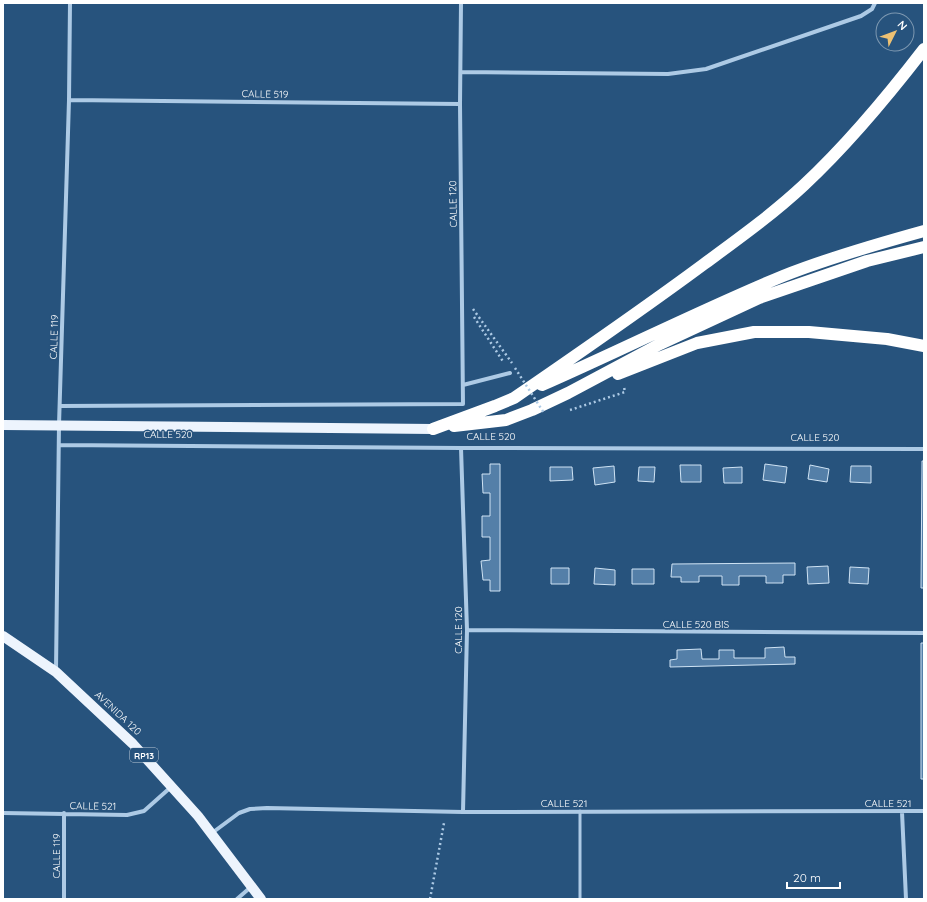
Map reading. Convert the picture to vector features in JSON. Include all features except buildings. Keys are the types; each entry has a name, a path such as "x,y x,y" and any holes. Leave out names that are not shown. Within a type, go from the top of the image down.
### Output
{"highway":[{"path":"514,398 645,308 753,228 804,186 853,136 898,83 924,49"},
{"path":"433,429 514,398 705,309 784,276 863,248 924,230"},
{"path":"433,429 506,420 532,410 568,393 660,344 759,298 867,261 924,247"},
{"path":"568,393 697,343 754,332 809,332 887,339 924,346"}],"main road":[{"name":"CALLE 520","path":"3,425 433,429"},
{"name":"AVENIDA 120","path":"3,636 56,672 134,744 172,786 212,834 252,885 261,899"}],"street":[{"name":"CALLE 119","path":"56,672 59,425 69,100 70,3"},
{"name":"CALLE 120","path":"60,406 463,404 460,104 461,3"},
{"path":"461,72 668,74 706,69 861,16 872,9 875,3"},
{"name":"CALLE 519","path":"69,100 460,104"},
{"path":"463,385 510,373"},
{"name":"CALLE 520","path":"59,445 462,448 924,448"},
{"name":"CALLE 120","path":"462,448 467,630 463,812"},
{"name":"CALLE 520 BIS","path":"467,630 924,633"},
{"name":"CALLE 521","path":"3,813 128,814 144,811 172,786"},
{"name":"CALLE 521","path":"212,834 239,813 250,809 463,812 924,811"},
{"path":"902,812 906,899"},
{"name":"CALLE 119","path":"64,813 64,899"},
{"path":"237,899 252,885"}],"lane":[{"path":"580,811 580,899"}],"path":[{"path":"510,373 470,312 474,309 544,413"},
{"path":"430,899 446,811"}]}
